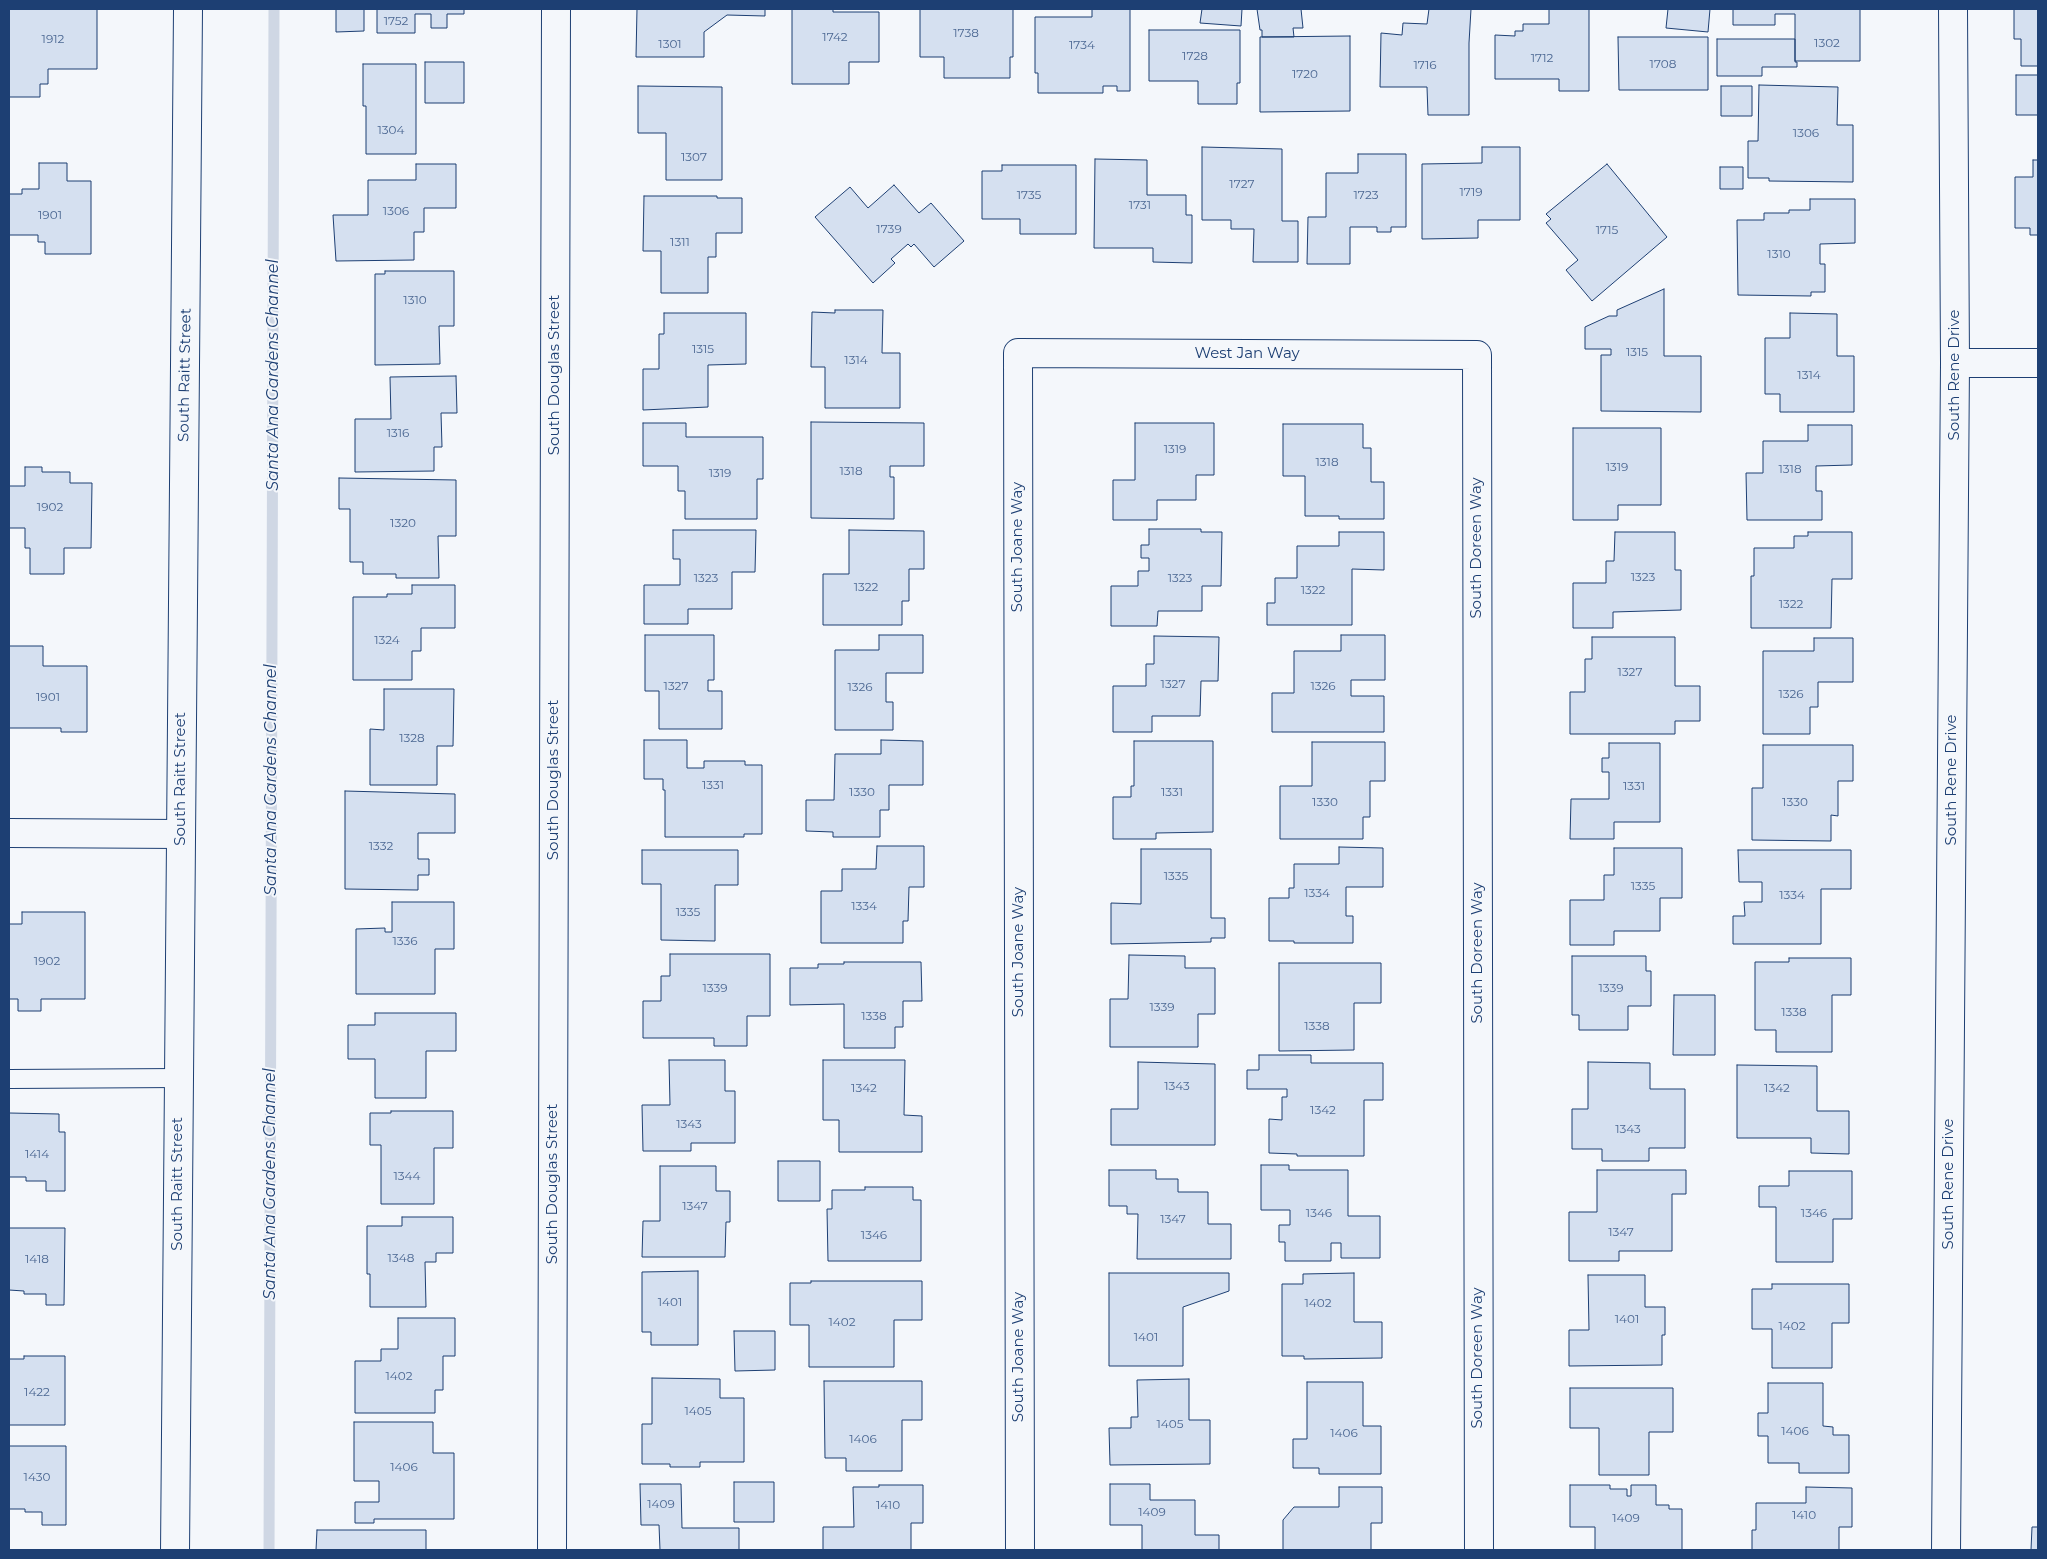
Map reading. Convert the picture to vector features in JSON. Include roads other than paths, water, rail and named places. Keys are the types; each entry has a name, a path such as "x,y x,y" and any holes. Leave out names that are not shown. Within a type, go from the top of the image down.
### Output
{"street":[{"name":"South Raitt Street","path":"175,1550 188,9"},
{"name":"South Douglas Street","path":"552,1550 556,9"},
{"name":"South Rene Drive","path":"1946,1550 1955,363 1953,9"},
{"name":"West Jan Way","path":"1018,353 1477,355"},
{"name":"South Joane Way","path":"1018,353 1020,1550"},
{"name":"South Doreen Way","path":"1477,355 1479,1550"},
{"path":"1955,363 2038,363"},
{"path":"9,834 181,834"}],"lane":[{"path":"9,1079 179,1078"}],"waterway":[{"name":"Santa Ana Gardens Channel","path":"269,1550 274,9"}]}
